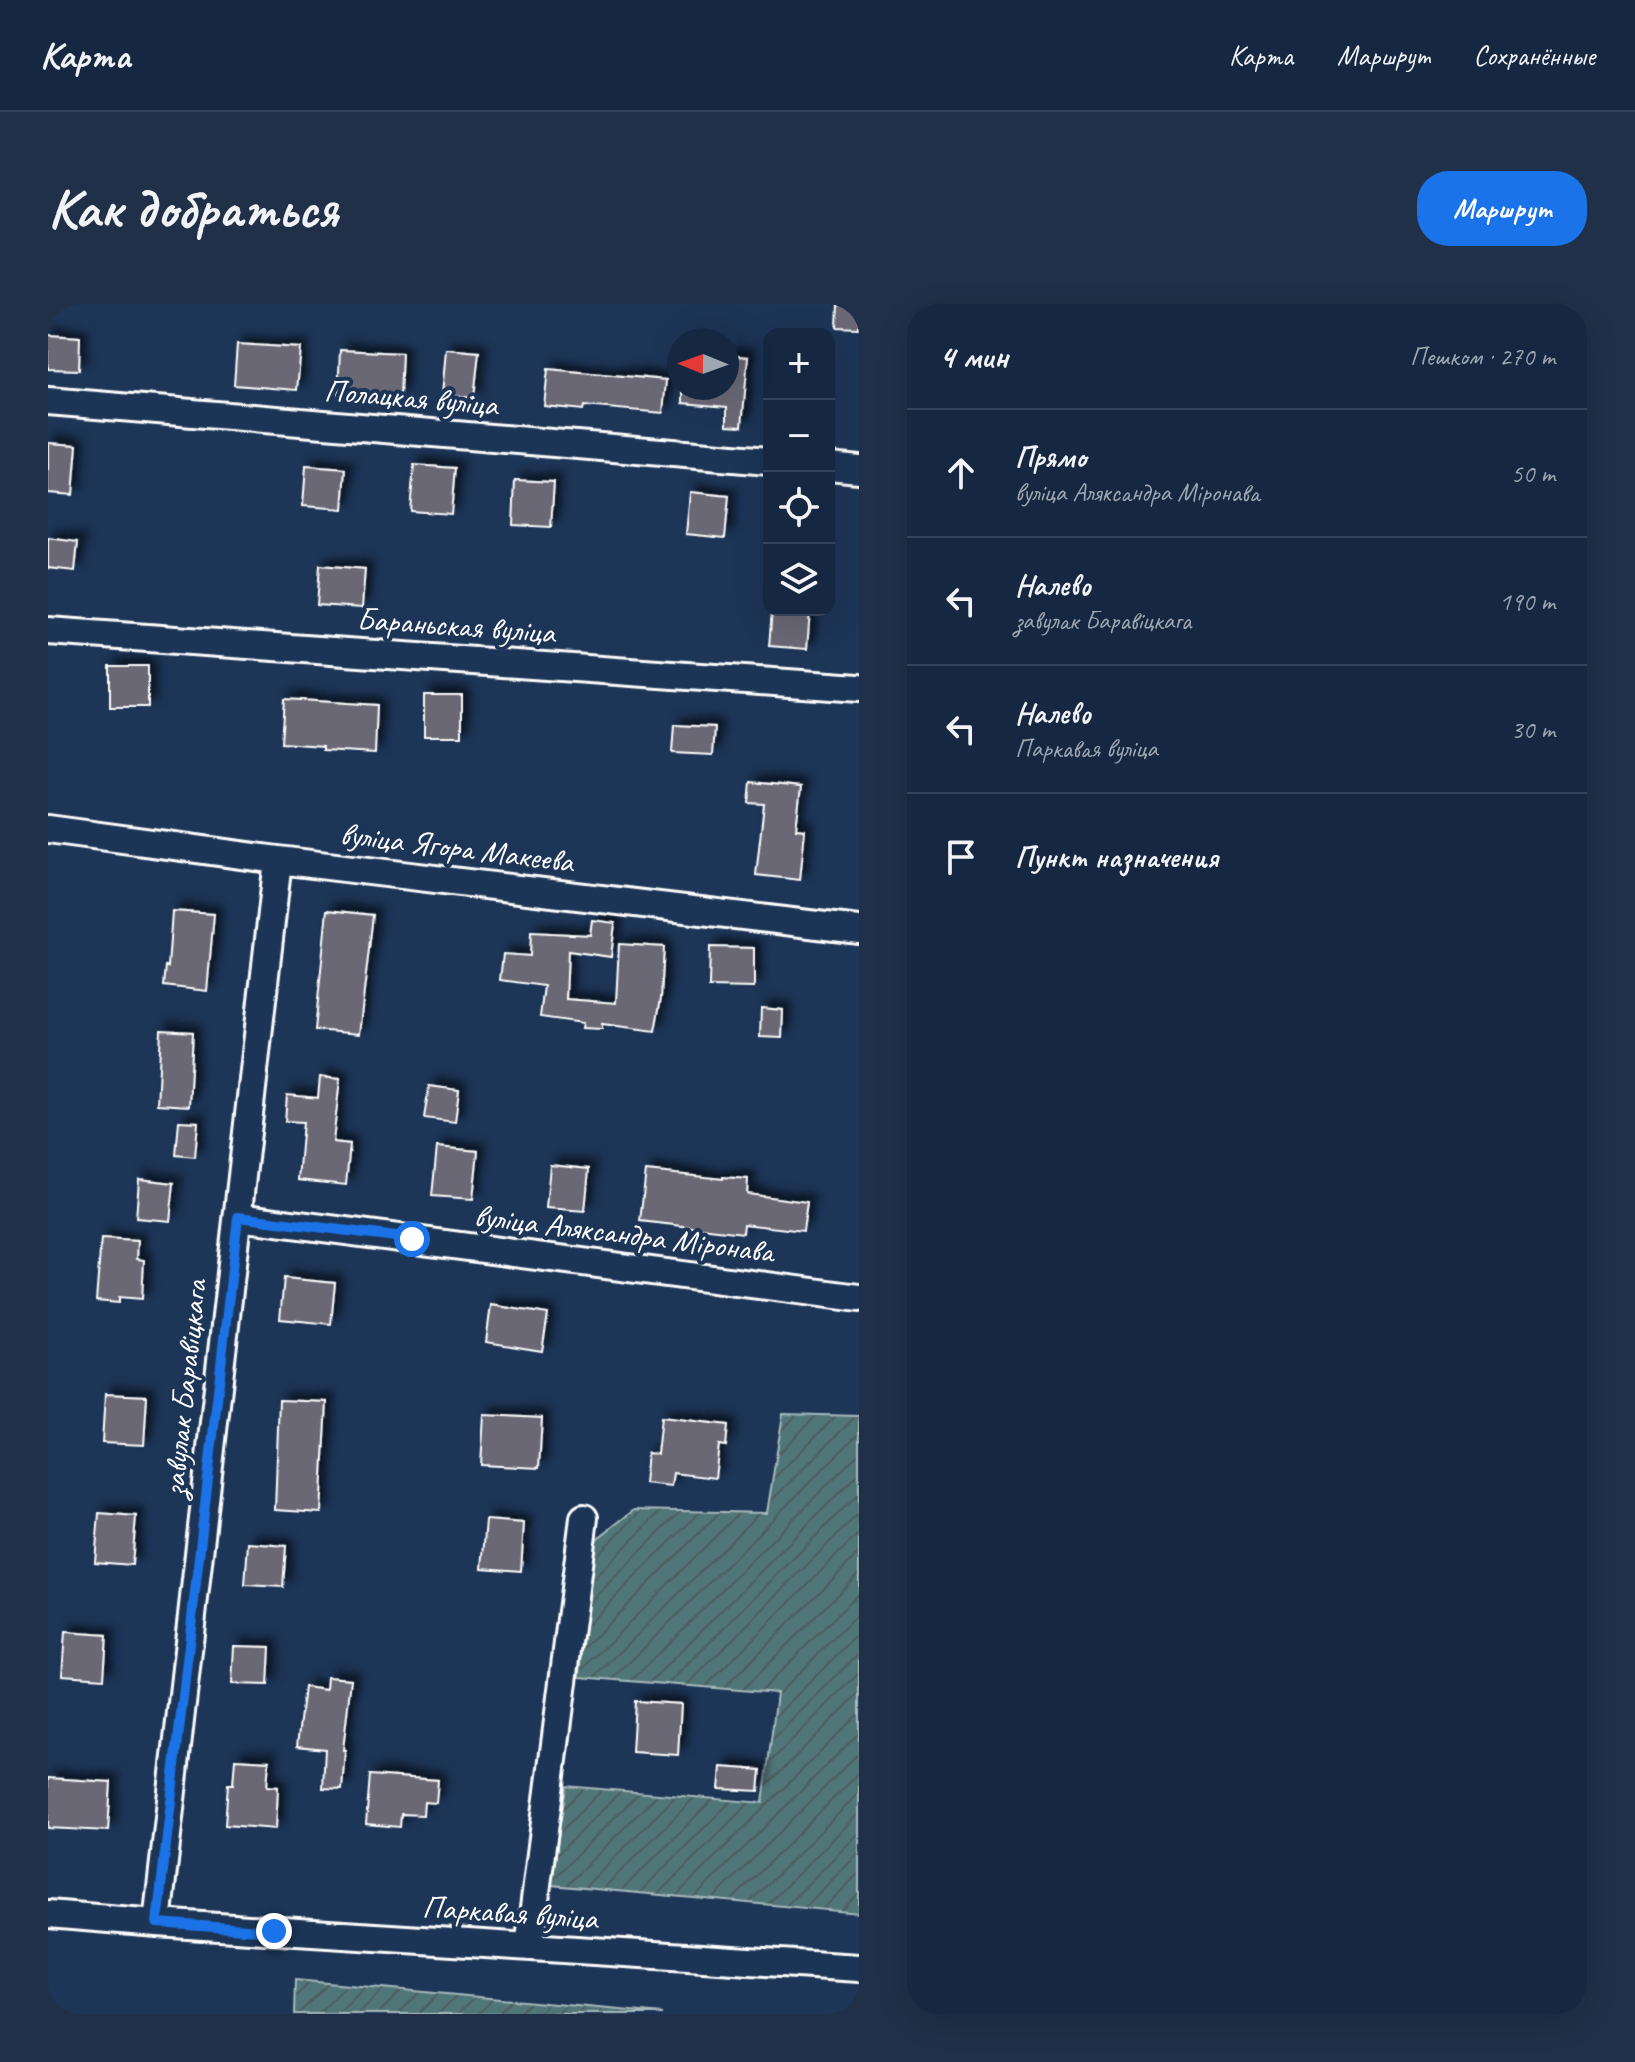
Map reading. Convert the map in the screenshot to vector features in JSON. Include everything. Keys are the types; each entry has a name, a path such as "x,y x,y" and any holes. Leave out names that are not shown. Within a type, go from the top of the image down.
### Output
{"street":[{"name":"Полацкая вуліца","path":"48,401 763,461"},
{"path":"835,467 859,469"},
{"name":"Бараньская вуліца","path":"48,631 859,688"},
{"name":"вуліца Ягора Макеева","path":"48,829 859,930"},
{"name":"завулак Баравіцкага","path":"157,1923 278,860"},
{"name":"вуліца Аляксандра Міронава","path":"238,1217 859,1298"},
{"path":"529,1947 584,1518"},
{"name":"Паркавая вуліца","path":"48,1914 859,1968"}],"green space":[{"path":"783,1414 859,1416 859,1913 551,1885 566,1786 763,1803 777,1693 580,1677 589,1545 634,1510 767,1513"},
{"path":"295,1980 663,2014 294,2014"}],"building":[{"path":"838,304 859,304 859,328 837,327"},
{"path":"48,335 80,337 79,370 48,369"},
{"path":"237,344 301,348 297,390 234,385"},
{"path":"446,349 479,352 474,398 442,395"},
{"path":"340,350 402,353 400,397 338,394"},
{"path":"739,356 748,357 742,426 727,425 727,407 683,403 683,400 739,400"},
{"path":"548,369 666,380 663,413 544,406"},
{"path":"48,443 77,445 73,495 48,493"},
{"path":"414,465 455,468 451,514 410,511"},
{"path":"306,466 346,469 343,509 303,506"},
{"path":"515,480 554,482 551,527 513,525"},
{"path":"690,492 729,496 725,538 686,534"},
{"path":"48,538 78,542 75,571 48,568"},
{"path":"320,565 365,569 362,608 317,605"},
{"path":"772,616 810,616 807,649 769,646"},
{"path":"110,666 148,666 148,707 110,707"},
{"path":"424,695 462,695 462,736 424,736"},
{"path":"284,699 377,705 375,753 323,750 323,746 281,743"},
{"path":"674,725 715,727 713,755 672,753"},
{"path":"751,782 801,787 796,829 805,830 800,880 756,875 764,804 749,803"},
{"path":"327,910 373,915 359,1034 315,1030"},
{"path":"172,911 214,914 207,991 164,986"},
{"path":"592,920 615,923 611,957 568,951 566,999 616,1003 619,944 664,947 661,998 655,1031 602,1024 602,1029 582,1028 583,1023 540,1017 544,986 500,980 503,954 530,956 531,932 590,935"},
{"path":"710,947 754,948 754,988 709,987"},
{"path":"761,1008 783,1010 782,1038 760,1037"},
{"path":"161,1030 193,1032 189,1106 157,1104"},
{"path":"320,1077 340,1079 333,1142 350,1144 346,1185 298,1180 303,1122 285,1121 287,1095 318,1098"},
{"path":"429,1086 459,1090 455,1122 424,1118"},
{"path":"179,1121 198,1122 195,1157 176,1155"},
{"path":"437,1147 478,1151 473,1199 432,1196"},
{"path":"550,1165 589,1169 585,1211 546,1208"},
{"path":"646,1171 748,1179 747,1194 807,1202 803,1231 744,1224 743,1233 640,1221"},
{"path":"139,1179 174,1183 170,1221 136,1218"},
{"path":"101,1239 138,1241 137,1259 144,1260 142,1299 119,1297 119,1303 96,1301"},
{"path":"284,1278 335,1283 331,1324 280,1319"},
{"path":"491,1305 548,1314 542,1351 486,1342"},
{"path":"105,1394 147,1396 144,1445 102,1443"},
{"path":"279,1400 327,1402 321,1513 275,1510"},
{"path":"484,1415 542,1418 539,1468 481,1465"},
{"path":"661,1417 728,1425 726,1446 719,1445 715,1478 673,1473 671,1486 644,1483 647,1453 657,1454"},
{"path":"99,1513 136,1516 132,1565 95,1562"},
{"path":"486,1520 524,1523 521,1571 482,1568"},
{"path":"248,1543 286,1546 283,1587 245,1585"},
{"path":"65,1632 107,1635 104,1678 62,1675"},
{"path":"234,1646 270,1647 268,1685 232,1684"},
{"path":"327,1677 351,1679 342,1789 323,1788 325,1749 297,1746 304,1687 326,1690"},
{"path":"635,1701 681,1704 678,1755 632,1752"},
{"path":"235,1759 269,1761 267,1786 278,1787 276,1829 225,1825 228,1784 233,1784"},
{"path":"721,1767 761,1770 759,1791 719,1789"},
{"path":"370,1775 438,1780 436,1803 424,1802 423,1815 401,1814 400,1827 366,1824"},
{"path":"48,1778 111,1782 108,1831 48,1828"}],"route":[{"path":"274,1931 157,1923 238,1217 412,1239"}]}
